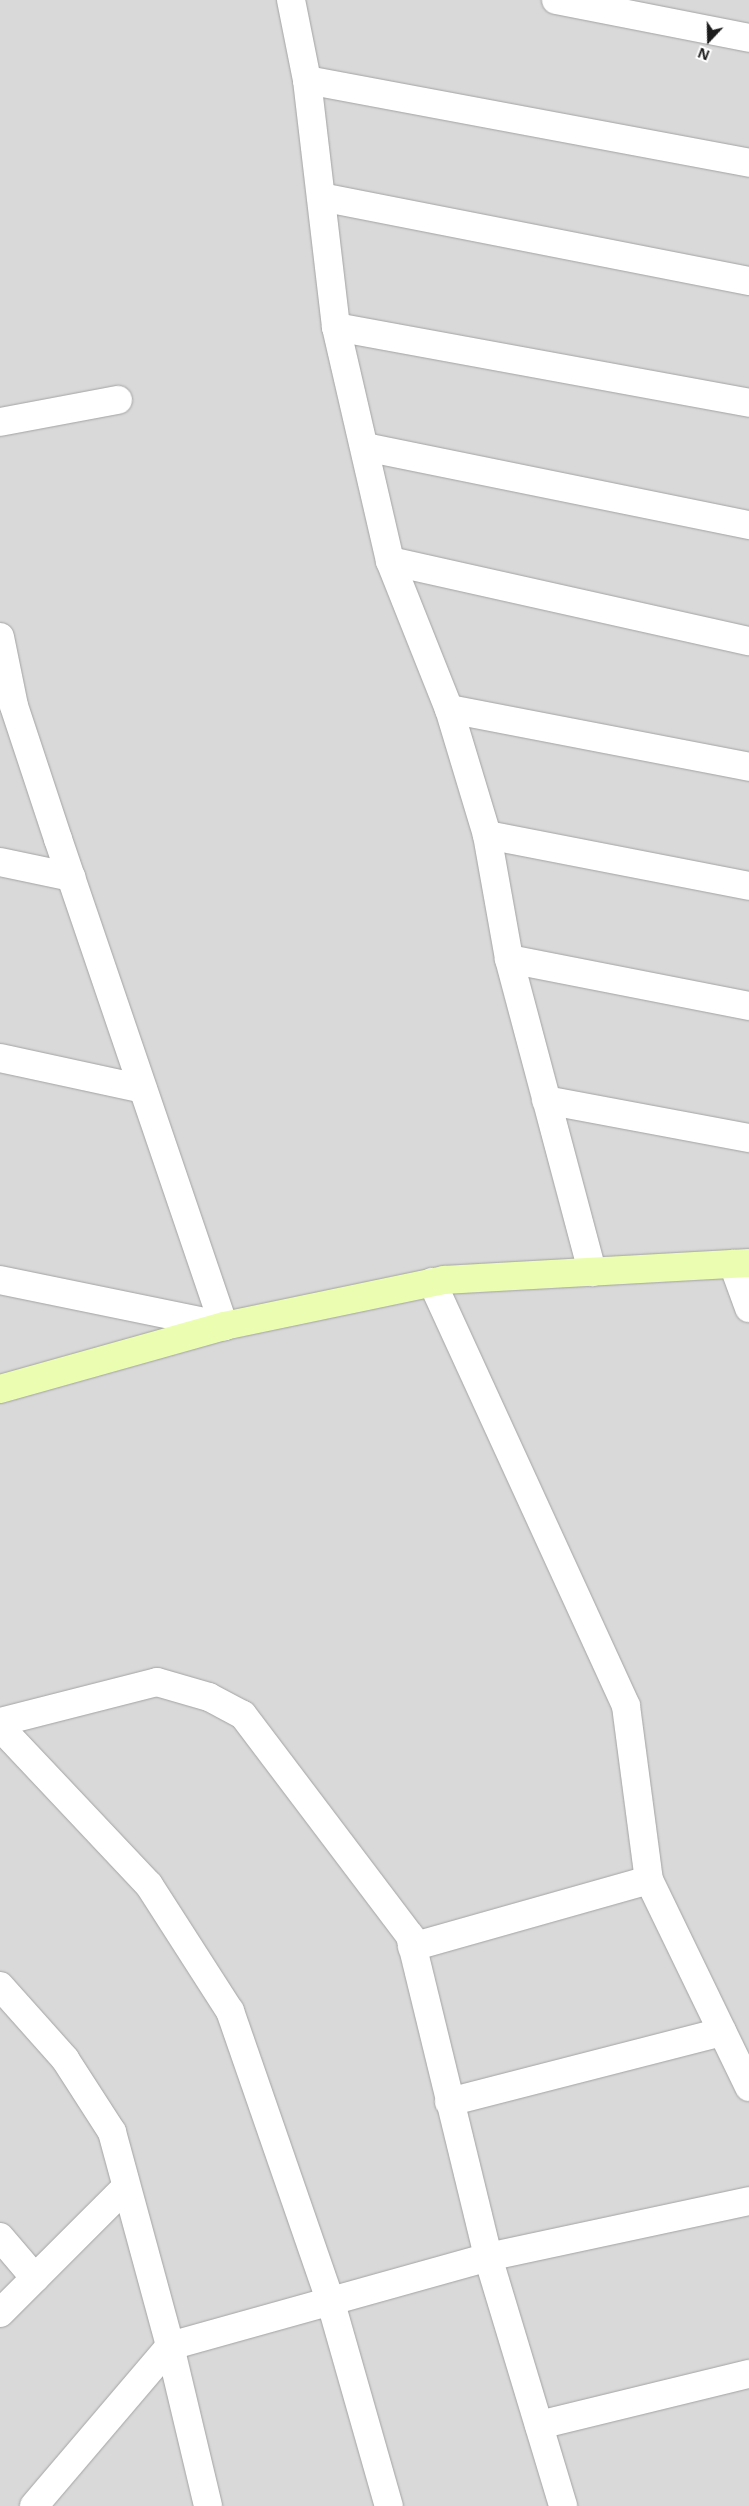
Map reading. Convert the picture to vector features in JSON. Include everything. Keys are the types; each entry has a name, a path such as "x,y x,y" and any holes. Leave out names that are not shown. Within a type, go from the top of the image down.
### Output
{"street":[{"path":"291,0 307,80 336,327 390,561 449,710 487,835 509,959 592,1272"},
{"path":"556,0 749,38"},
{"path":"307,80 749,163"},
{"path":"321,197 749,281"},
{"path":"336,327 749,403"},
{"path":"0,422 118,400"},
{"path":"365,447 749,525"},
{"path":"390,561 749,641"},
{"path":"0,637 7,705 71,877 224,1326"},
{"path":"449,710 749,767"},
{"path":"487,835 749,886"},
{"path":"0,862 71,877"},
{"path":"509,959 749,1006"},
{"path":"0,1058 143,1089"},
{"path":"546,1100 749,1138"},
{"path":"0,1389 224,1326 432,1282 741,1264 749,1308"},
{"path":"0,1280 224,1326"},
{"path":"432,1282 626,1706 649,1880 749,2087"},
{"path":"0,1722 157,1682 209,1697 243,1715 410,1936 488,2257 563,2506"},
{"path":"0,1727 150,1885 230,2010 330,2303 389,2506"},
{"path":"412,1947 649,1880"},
{"path":"0,1986 65,2059 112,2132 170,2346 208,2506"},
{"path":"449,2102 722,2032"},
{"path":"0,2313 126,2188"},
{"path":"34,2506 170,2346 330,2303 488,2257 749,2201"},
{"path":"0,2237 35,2278"},
{"path":"539,2425 749,2374"}],"shaded area":[{"path":"0,0 749,0 749,2506 0,2506"}]}
